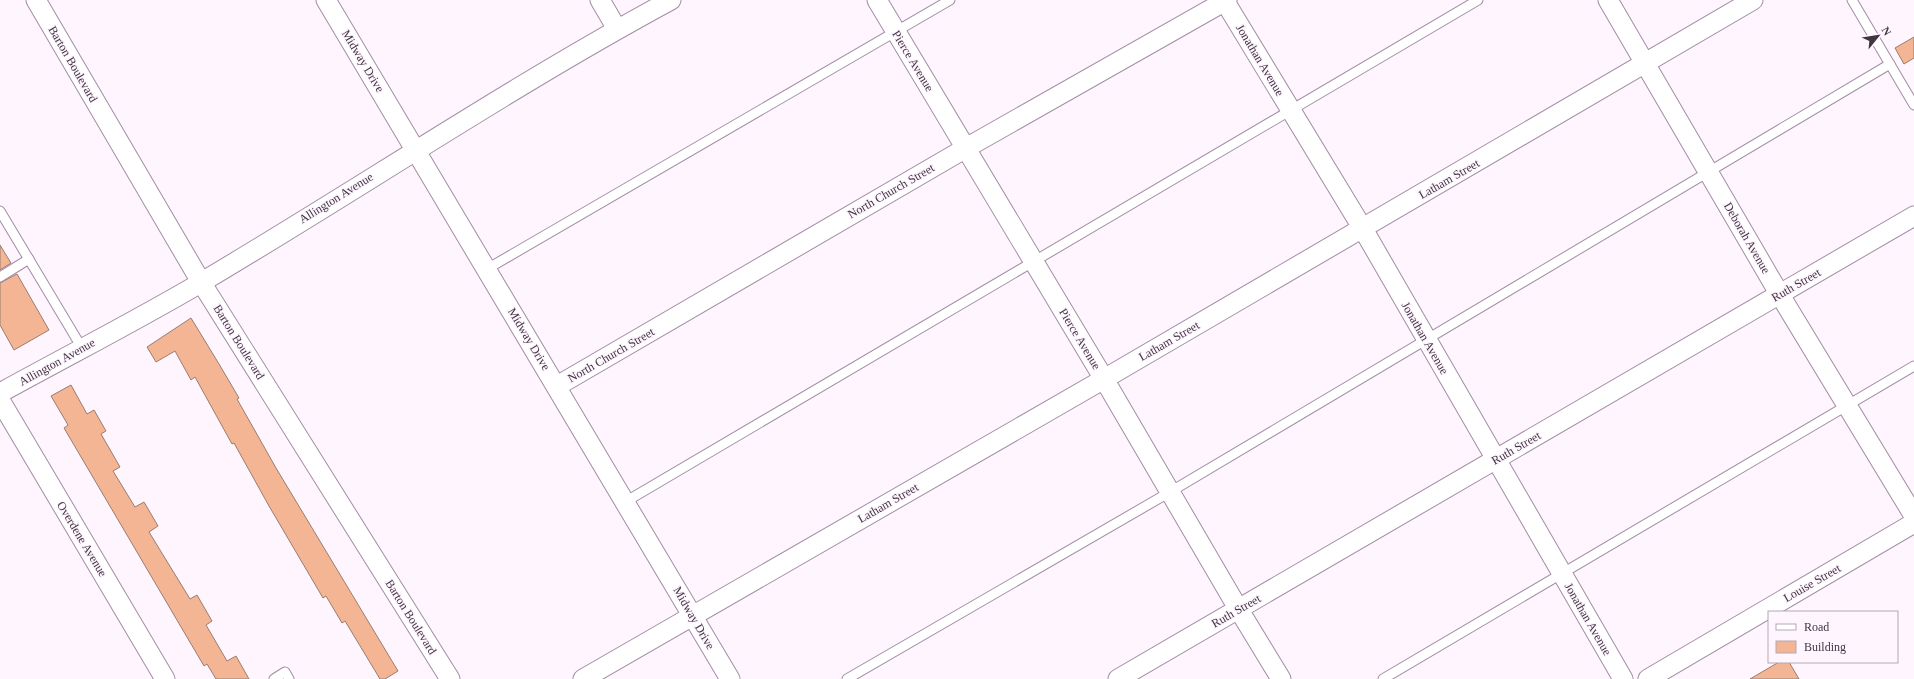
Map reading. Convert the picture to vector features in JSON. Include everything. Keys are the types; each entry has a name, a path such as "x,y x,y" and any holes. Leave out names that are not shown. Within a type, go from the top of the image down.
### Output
{"street":[{"name":"Barton Boulevard","path":"36,0 201,282 450,679"},
{"name":"Midway Drive","path":"326,0 730,679"},
{"path":"600,0 618,29"},
{"name":"Allington Avenue","path":"0,393 201,282 416,149 618,29 671,0"},
{"name":"Pierce Avenue","path":"877,0 1104,379 1281,679"},
{"name":"Jonathan Avenue","path":"1225,0 1363,229 1495,461 1623,679"},
{"name":"North Church Street","path":"557,386 966,148 1225,0"},
{"name":"Deborah Avenue","path":"1608,0 1780,295 1914,516"},
{"name":"Latham Street","path":"582,679 1363,229 1753,0"},
{"name":"Ruth Street","path":"1118,679 1914,216"},
{"name":"Overdene Avenue","path":"0,400 165,679"},
{"name":"Louise Street","path":"1648,679 1914,523"}],"lane":[{"path":"487,269 950,0"},
{"path":"625,502 1478,0"},
{"path":"1852,0 1914,105"},
{"path":"847,679 1170,492 1890,64"},
{"path":"0,211 82,348"},
{"path":"0,277 29,259"},
{"path":"1384,679 1914,366"},
{"path":"274,679 286,672 289,679"}],"building":[{"path":"1914,37 1914,58 1904,64 1895,48"},
{"path":"0,245 11,263 0,270"},
{"path":"17,274 49,330 14,350 0,325 0,283"},
{"path":"191,318 239,398 237,399 276,468 398,671 385,679 380,679 345,621 342,623 326,596 323,598 234,443 232,444 195,377 191,380 175,351 156,362 147,347"},
{"path":"71,385 87,414 94,410 106,431 101,434 120,467 113,471 135,507 144,502 158,526 149,532 190,599 197,595 212,621 206,625 227,661 236,656 249,679 216,679 207,664 204,666 64,428 68,425 51,396"},
{"path":"1777,663 1790,663 1799,679 1750,679"}]}
